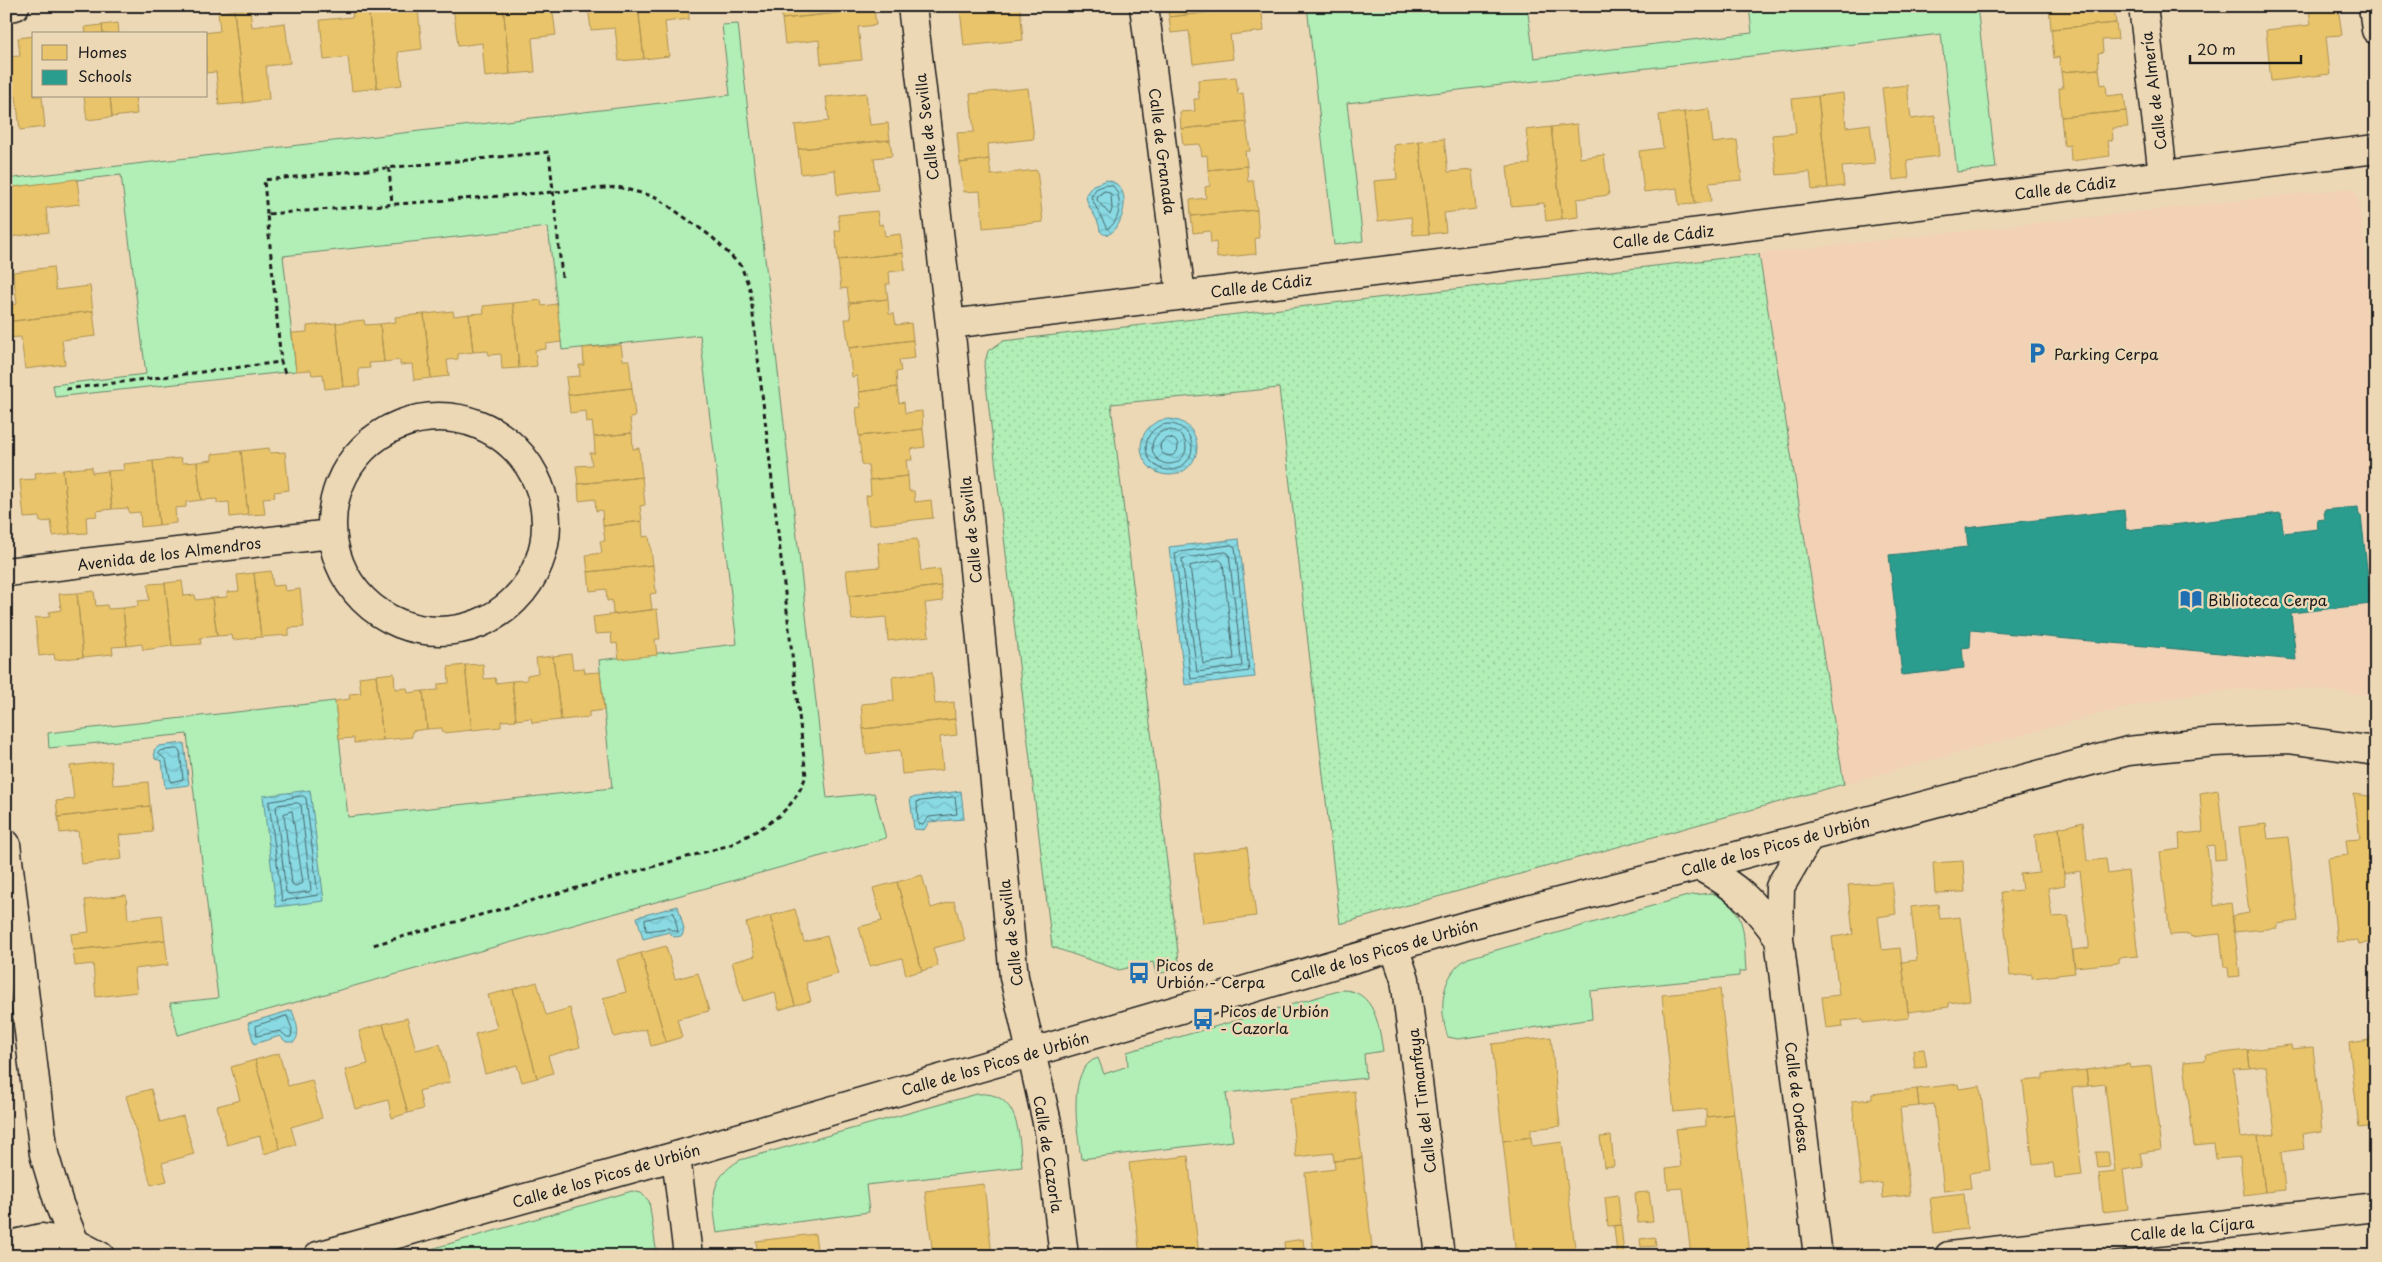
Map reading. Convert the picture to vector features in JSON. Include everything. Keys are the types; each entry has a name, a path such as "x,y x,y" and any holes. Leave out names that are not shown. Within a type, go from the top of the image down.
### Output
{"street":[{"path":"6,7 15,6"},
{"name":"Calle de Sevilla","path":"912,6 950,324 1014,977 1031,1052"},
{"name":"Calle de Granada","path":"1144,6 1182,295"},
{"name":"Calle de Almería","path":"2143,6 2162,175"},
{"path":"2373,6 2376,30"},
{"name":"Calle de Cádiz","path":"950,324 2376,149"},
{"path":"428,416 464,419 497,434 524,458 541,489 546,525 540,560 522,592 495,615 461,629 425,630 391,620 362,599 341,569 331,534 332,504 342,475 364,446 393,426 428,416"},
{"name":"Avenida de los Almendros","path":"6,572 331,534"},
{"name":"Calle de los Picos de Urbión","path":"318,1256 676,1156 1469,925 1809,837 2128,751 2214,742 2288,739 2376,751"},
{"name":"Calle de Ordesa","path":"1809,837 1780,887 1779,938 1818,1256"},
{"path":"6,844 44,1154 59,1204 75,1242"},
{"path":"1699,866 1726,880 1748,897 1779,938"},
{"name":"Calle del Timanfaya","path":"1394,947 1406,979 1440,1256"},
{"name":"Calle de Cazorla","path":"1031,1052 1049,1131 1064,1256"},
{"path":"676,1156 688,1256"},
{"name":"Calle de la Cíjara","path":"1949,1256 2376,1207"},
{"path":"6,1246 42,1238 75,1242 100,1256"}],"path":[{"path":"284,372 281,362 264,180 549,152 562,277"},
{"path":"388,168 392,204"},
{"path":"267,214 618,186 656,197 712,237 741,266 750,288 806,776 799,795 773,822 730,845 373,945"},
{"path":"66,389 281,362"}],"shaded area":[{"path":"2352,188 2358,197 2376,343 2376,696 2312,689 2275,688 2228,690 2166,699 2100,714 1844,784 1759,254"}],"green space":[{"path":"1307,6 1527,6 1534,58 1752,33 1749,6 1977,6 1996,168 1957,172 1941,34 1347,103 1363,241 1334,245"},
{"path":"738,24 827,798 874,793 886,838 178,1035 170,1003 218,998 187,734 49,748 48,733 335,701 348,817 612,788 599,660 737,644 700,335 562,350 548,227 283,256 296,371 55,397 53,385 146,374 121,175 6,188 6,179 730,95 722,25"},
{"path":"1759,254 1844,784 1340,924 1279,388 1111,404 1180,969 1156,974 1153,962 1119,970 1052,947 984,366 988,351 1003,341"},
{"path":"1712,893 1724,899 1733,907 1742,925 1746,971 1739,971 1739,976 1590,991 1592,1019 1458,1039 1448,1037 1443,1015 1444,993 1452,973 1468,958 1691,895"},
{"path":"1342,990 1362,996 1373,1011 1380,1031 1383,1051 1364,1054 1366,1078 1226,1093 1233,1141 1081,1159 1076,1118 1077,1087 1081,1074 1088,1064 1098,1058 1104,1074 1128,1066 1127,1052"},
{"path":"977,1094 991,1095 1002,1099 1009,1107 1015,1117 1018,1129 1022,1167 866,1185 869,1212 717,1233 714,1200 717,1183 730,1167 740,1160"},
{"path":"632,1191 641,1193 649,1201 657,1256 407,1256"}],"water":[{"path":"1107,180 1117,185 1123,193 1124,204 1118,225 1112,232 1106,235 1100,231 1088,204 1086,194 1093,185"},
{"path":"1169,419 1180,421 1189,427 1195,436 1197,447 1195,458 1189,467 1180,473 1169,475 1158,473 1149,467 1143,458 1141,447 1143,436 1149,427 1158,421"},
{"path":"1239,539 1255,677 1185,685 1169,547"},
{"path":"184,743 189,785 165,788 162,761 155,759 154,750 159,746"},
{"path":"310,790 324,901 276,907 263,796"},
{"path":"961,791 964,819 929,822 924,830 914,829 910,798"},
{"path":"678,906 684,929 682,936 674,937 669,932 643,939 637,917"},
{"path":"292,1010 298,1031 294,1042 286,1042 280,1036 254,1044 248,1023"}],"building: Homes":[{"path":"351,6 368,6 377,88 352,91 348,57 324,60 320,20 353,17"},
{"path":"368,6 384,6 385,12 418,9 422,49 398,52 402,85 377,88"},
{"path":"453,6 503,6 510,74 485,77 482,43 458,46"},
{"path":"503,6 552,6 556,35 532,38 535,72 510,74"},
{"path":"588,6 638,6 644,59 619,61 615,28 591,30"},
{"path":"638,6 688,6 689,19 665,22 669,56 644,59"},
{"path":"781,6 874,6 874,9 782,19"},
{"path":"943,6 1020,6 1023,40 964,46 960,9 943,10"},
{"path":"1167,6 1260,6 1169,17"},
{"path":"1261,6 1264,31 1230,35 1233,59 1193,64 1189,31 1171,33 1169,17"},
{"path":"2049,6 2114,6 2116,23 2051,29"},
{"path":"2309,6 2332,6 2309,9"},
{"path":"2338,6 2342,35 2326,36 2330,74 2271,81 2266,30 2311,25 2309,9"},
{"path":"250,9 252,27 285,23 290,63 266,66 269,99 244,103 234,10"},
{"path":"874,9 876,25 858,27 862,60 821,64 819,40 785,44 782,19"},
{"path":"234,10 244,103 219,105 216,72 208,73 208,32 220,31 218,12"},
{"path":"118,23 119,32 103,32 102,25"},
{"path":"2116,23 2118,39 2102,40 2103,52 2098,53 2099,69 2061,72 2059,57 2054,58 2051,29"},
{"path":"102,25 103,32 86,32 85,27"},
{"path":"32,36 32,98 42,98 45,127 20,130 16,96 6,98 6,57 20,56 18,38"},
{"path":"2099,69 2101,85 2106,84 2107,96 2124,94 2126,111 2061,117 2059,88 2063,88 2061,72"},
{"path":"1236,77 1238,94 1243,93 1246,122 1181,129 1180,112 1195,111 1194,99 1199,99 1198,80"},
{"path":"1907,85 1911,119 1935,116 1939,156 1907,160 1909,178 1893,180 1882,88"},
{"path":"1028,88 1034,139 988,144 989,159 960,163 957,133 974,132 970,94"},
{"path":"866,93 870,125 888,123 890,140 798,149 795,125 829,121 826,97"},
{"path":"1843,93 1846,127 1870,124 1875,164 1842,167 1844,186 1828,188 1818,96"},
{"path":"1818,96 1828,188 1812,190 1810,172 1777,175 1772,135 1796,133 1792,99"},
{"path":"84,98 110,98 112,117 87,120"},
{"path":"110,98 135,98 137,114 112,117"},
{"path":"1709,109 1713,143 1737,140 1742,180 1709,183 1711,201 1695,204 1684,112"},
{"path":"2126,111 2128,127 2112,128 2113,140 2108,141 2110,156 2071,161 2070,145 2064,146 2061,117"},
{"path":"1684,112 1695,204 1679,205 1677,188 1644,192 1639,151 1663,148 1659,115"},
{"path":"1246,122 1250,151 1245,151 1247,166 1208,170 1207,155 1202,156 1200,144 1183,145 1181,129"},
{"path":"1577,124 1580,158 1604,155 1609,195 1577,199 1578,217 1562,219 1551,127"},
{"path":"1551,127 1562,219 1546,221 1544,203 1511,206 1507,166 1530,164 1526,130"},
{"path":"1444,139 1448,172 1472,170 1476,209 1444,213 1446,232 1429,234 1419,141"},
{"path":"890,140 892,156 874,158 878,190 837,195 835,170 801,174 798,149"},
{"path":"1419,141 1429,234 1413,235 1411,217 1378,221 1374,181 1397,179 1394,145"},
{"path":"989,159 991,175 1037,170 1043,222 983,228 980,191 964,192 960,163"},
{"path":"1247,166 1248,182 1253,180 1257,210 1191,216 1190,200 1206,198 1205,187 1210,186 1208,170"},
{"path":"77,179 80,204 46,208 49,232 9,237 6,188"},
{"path":"1257,210 1259,238 1255,238 1256,254 1217,258 1216,242 1211,243 1210,231 1193,233 1191,216"},
{"path":"877,211 879,225 883,224 885,236 900,234 903,253 838,260 835,231 840,231 838,215"},
{"path":"903,253 905,270 889,272 890,284 886,284 888,299 849,303 847,288 841,289 838,260"},
{"path":"53,267 56,290 90,286 93,311 6,322 6,305 17,304 13,272"},
{"path":"888,299 889,314 894,314 896,325 911,323 913,340 849,348 845,319 851,319 849,303"},
{"path":"541,300 542,306 557,304 561,342 546,344 546,349 535,350 537,366 519,368 513,303"},
{"path":"513,303 519,368 502,369 501,354 489,355 488,351 473,352 469,314 484,313 483,306"},
{"path":"93,311 96,336 62,340 65,364 25,369 21,337 6,338 6,322"},
{"path":"453,311 454,316 469,314 473,352 458,354 458,359 447,360 449,376 431,378 424,314"},
{"path":"424,314 431,378 414,380 412,364 400,365 400,360 384,362 380,324 396,322 395,317"},
{"path":"364,320 365,325 380,324 384,362 369,363 370,368 358,369 360,386 343,387 336,323"},
{"path":"336,323 343,387 325,389 323,374 312,375 311,370 296,371 292,333 307,332 307,326"},
{"path":"913,340 915,358 899,360 901,371 896,372 897,387 859,392 857,376 852,377 849,348"},
{"path":"621,345 623,360 629,360 632,388 568,395 566,377 580,376 579,365 584,365 583,348"},
{"path":"897,387 899,403 904,402 905,413 922,411 923,429 859,436 856,408 861,407 859,392"},
{"path":"632,388 635,417 630,418 632,433 594,437 592,422 587,423 586,411 570,413 568,395"},
{"path":"923,429 925,447 911,449 912,460 906,460 908,476 870,480 868,465 862,465 859,436"},
{"path":"632,433 633,449 639,448 642,477 578,484 576,466 592,465 590,453 595,453 594,437"},
{"path":"269,448 270,453 285,452 289,490 274,492 275,497 263,498 265,514 248,515 241,451"},
{"path":"241,451 248,515 230,517 229,502 217,503 217,499 201,500 197,462 212,460 212,454"},
{"path":"181,458 182,463 197,462 201,500 186,502 186,507 175,508 176,523 159,525 153,461"},
{"path":"153,461 159,525 141,527 140,512 129,513 128,508 112,509 108,471 124,470 123,464"},
{"path":"92,467 92,473 108,471 112,509 96,511 97,516 86,517 87,533 70,534 63,470"},
{"path":"63,470 70,534 53,536 51,521 40,522 39,517 24,518 20,480 36,479 35,473"},
{"path":"908,476 909,491 914,491 915,502 931,500 933,518 869,525 866,496 871,495 870,480"},
{"path":"642,477 645,505 640,506 642,521 603,526 602,510 596,511 595,499 579,501 578,484"},
{"path":"642,521 643,537 649,536 653,565 588,572 586,555 602,553 600,541 605,541 603,526"},
{"path":"917,539 921,571 940,569 941,586 849,596 846,570 880,567 878,543"},
{"path":"653,565 656,593 650,594 652,610 613,614 612,600 607,601 606,589 590,591 588,572"},
{"path":"271,571 273,586 284,585 285,591 300,589 304,627 289,628 289,635 261,637 254,573"},
{"path":"254,573 261,637 233,640 232,635 217,636 212,598 227,597 227,592 239,591 237,575"},
{"path":"182,581 184,596 195,595 196,600 212,598 217,636 200,638 201,644 172,646 165,583"},
{"path":"165,583 172,646 143,650 142,644 127,646 123,608 138,606 138,601 149,600 148,584"},
{"path":"941,586 943,601 925,603 929,636 888,641 886,617 852,620 849,596"},
{"path":"94,591 96,606 107,605 108,609 123,608 127,646 112,647 113,654 83,657 77,593"},
{"path":"77,593 83,657 55,660 54,654 39,656 35,618 50,617 49,612 61,610 59,594"},
{"path":"657,609 660,639 655,639 657,655 619,659 617,643 612,644 611,633 595,634 593,617"},
{"path":"571,654 573,669 584,668 585,673 600,672 604,710 589,712 589,717 561,720 553,656"},
{"path":"553,656 561,720 532,723 531,718 516,720 512,681 527,680 527,675 538,673 536,658"},
{"path":"483,664 484,679 495,678 496,683 512,681 516,720 501,721 501,727 472,730 465,665"},
{"path":"465,665 472,730 443,733 442,728 427,729 423,691 438,690 438,684 449,683 448,667"},
{"path":"932,672 935,704 954,702 955,719 863,729 861,704 894,701 892,677"},
{"path":"394,673 395,689 407,688 408,693 423,691 427,729 412,731 412,737 383,740 376,675"},
{"path":"376,675 383,740 354,743 354,738 339,739 335,701 350,699 349,694 361,693 359,677"},
{"path":"955,719 957,735 940,737 943,770 902,774 900,750 866,754 863,729"},
{"path":"111,761 113,785 148,782 150,806 58,817 56,801 74,799 70,766"},
{"path":"2218,790 2226,859 2215,860 2214,845 2207,846 2214,906 2231,903 2240,976 2229,977 2228,967 2224,967 2220,934 2191,937 2190,934 2170,935 2160,852 2180,849 2179,834 2203,832 2200,793"},
{"path":"2354,794 2376,797 2376,942 2359,944 2358,940 2337,942 2328,858 2348,855 2346,840 2360,839"},
{"path":"150,806 153,832 119,835 122,859 82,864 78,831 60,833 58,817"},
{"path":"2083,822 2087,861 2106,859 2108,874 2128,871 2138,956 2118,958 2118,963 2075,967 2073,950 2089,948 2089,943 2080,871 2064,874 2059,828"},
{"path":"2266,824 2268,839 2288,837 2298,921 2277,924 2277,928 2234,932 2232,916 2249,913 2239,827"},
{"path":"2059,828 2065,885 2048,888 2052,917 2068,916 2075,973 2032,978 2032,974 2010,976 2001,892 2022,890 2020,874 2039,872 2035,835"},
{"path":"1247,847 1256,916 1203,923 1194,854"},
{"path":"1963,861 1965,892 1935,893 1933,863"},
{"path":"922,875 931,908 954,901 965,940 933,948 938,966 922,971 897,882"},
{"path":"897,882 922,971 906,975 902,958 870,966 859,927 882,921 873,888"},
{"path":"1892,882 1896,914 1878,917 1882,950 1900,948 1909,1018 1863,1023 1863,1019 1842,1021 1843,1026 1826,1028 1822,997 1839,995 1832,937 1853,934 1848,885"},
{"path":"126,895 128,919 162,915 165,940 73,950 71,934 89,932 85,900"},
{"path":"1938,904 1940,919 1960,917 1970,1000 1949,1003 1949,1007 1908,1012 1902,962 1917,960 1911,907"},
{"path":"795,909 804,942 827,936 838,974 806,983 811,1001 795,1005 770,916"},
{"path":"770,916 795,1005 779,1010 775,992 743,1001 732,962 755,956 746,923"},
{"path":"165,940 168,965 134,969 137,992 96,997 93,964 75,966 73,950"},
{"path":"666,946 675,979 698,973 709,1011 677,1019 682,1037 666,1042 641,953"},
{"path":"641,953 666,1042 651,1046 646,1029 614,1037 603,998 626,992 617,960"},
{"path":"537,982 546,1015 570,1008 580,1047 548,1056 553,1073 537,1078 513,989"},
{"path":"513,989 537,1078 522,1082 517,1065 485,1074 475,1034 497,1028 488,995"},
{"path":"1720,989 1734,1114 1706,1117 1706,1109 1674,1112 1662,995"},
{"path":"407,1018 416,1050 440,1044 450,1082 419,1091 423,1109 408,1113 383,1024"},
{"path":"383,1024 408,1113 392,1118 388,1100 355,1109 345,1070 368,1064 359,1031"},
{"path":"2376,1036 2376,1126 2359,1128 2349,1043 2370,1040 2370,1037"},
{"path":"1551,1037 1560,1126 1531,1129 1531,1137 1503,1141 1492,1044"},
{"path":"2291,1045 2292,1049 2313,1047 2322,1131 2302,1134 2304,1149 2281,1152 2285,1190 2265,1192 2258,1136 2275,1134 2266,1066 2250,1068 2248,1050"},
{"path":"1924,1049 1927,1067 1915,1068 1913,1050"},
{"path":"2248,1050 2250,1068 2233,1069 2241,1138 2258,1136 2265,1192 2244,1195 2240,1157 2216,1159 2214,1144 2194,1146 2184,1062 2206,1060 2205,1055"},
{"path":"279,1053 288,1086 312,1080 322,1118 291,1127 296,1145 280,1149 255,1060"},
{"path":"255,1060 280,1149 264,1154 260,1136 227,1145 217,1106 240,1100 231,1067"},
{"path":"2129,1064 2130,1068 2151,1066 2161,1150 2140,1153 2143,1167 2123,1170 2128,1209 2103,1212 2099,1173 2115,1171 2105,1084 2088,1086 2086,1070"},
{"path":"2086,1070 2088,1086 2072,1088 2082,1175 2055,1178 2053,1163 2033,1165 2023,1081 2043,1079 2043,1074"},
{"path":"1958,1084 1959,1089 1980,1086 1990,1170 1969,1173 1971,1188 1944,1191 1934,1104 1919,1106 1917,1089"},
{"path":"151,1089 160,1122 183,1116 194,1154 162,1163 167,1181 151,1185 126,1096"},
{"path":"1917,1089 1919,1106 1900,1108 1910,1195 1883,1198 1882,1183 1861,1185 1852,1101 1872,1099 1872,1094"},
{"path":"1354,1091 1362,1158 1334,1161 1333,1153 1296,1157 1290,1098"},
{"path":"1734,1114 1750,1256 1691,1256 1683,1188 1668,1189 1666,1169 1681,1167 1676,1129 1706,1126 1706,1117"},
{"path":"1611,1136 1614,1166 1604,1167 1600,1137"},
{"path":"1531,1137 1532,1146 1562,1142 1576,1256 1516,1256 1503,1141"},
{"path":"2096,1152 2108,1152 2110,1167 2098,1168"},
{"path":"1188,1156 1199,1256 1140,1256 1129,1163"},
{"path":"1362,1158 1373,1256 1314,1256 1305,1173 1335,1169 1334,1161"},
{"path":"984,1184 992,1256 933,1256 925,1191"},
{"path":"1649,1192 1653,1221 1638,1222 1635,1193"},
{"path":"1964,1193 1967,1229 1934,1233 1930,1197"},
{"path":"1618,1195 1621,1225 1608,1226 1605,1197"},
{"path":"1621,1225 1624,1254 1617,1254 1614,1226"},
{"path":"815,1234 818,1256 758,1256 756,1241"},
{"path":"1655,1237 1656,1246 1641,1247 1640,1239"},
{"path":"1303,1239 1305,1256 1285,1256 1284,1242"}],"building: Schools":[{"path":"2358,507 2359,515 2361,515 2371,604 2291,613 2296,660 1971,630 1970,647 1962,648 1964,668 1902,675 1889,555 1968,547 1966,528 2124,510 2126,530 2281,513 2283,533 2318,529 2317,520 2325,519 2324,510"}],"place":[{"name":"Parking Cerpa","path":"2037,353"},
{"name":"Biblioteca Cerpa","path":"2191,599"},
{"name":"Picos de Urbión - Cerpa","path":"1139,973"},
{"name":"Picos de Urbión - Cazorla","path":"1203,1019"}]}
